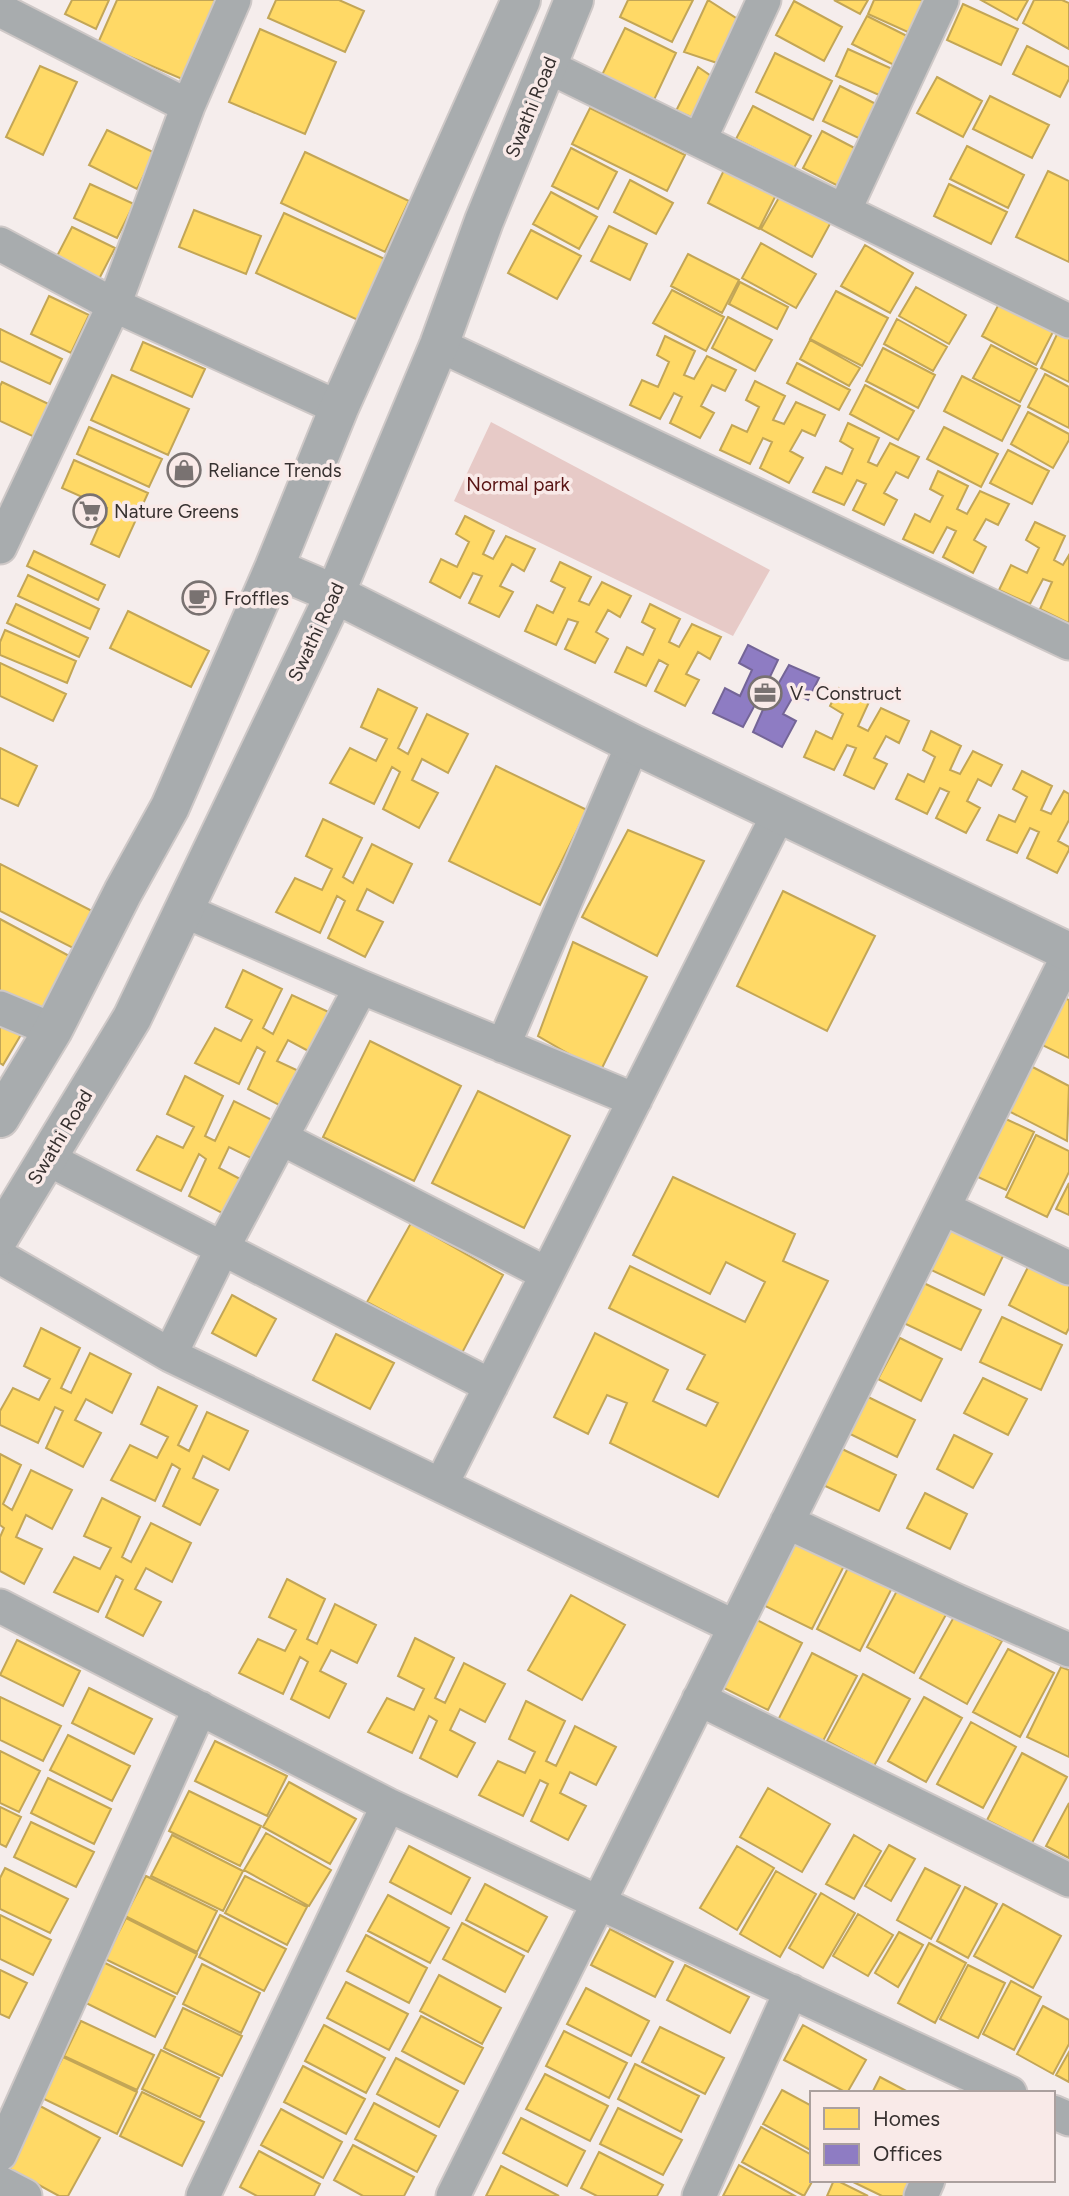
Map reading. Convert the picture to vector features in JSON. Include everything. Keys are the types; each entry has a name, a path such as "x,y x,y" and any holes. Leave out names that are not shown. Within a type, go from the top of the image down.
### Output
{"street":[{"path":"0,547 114,305 188,106 234,0"},
{"path":"0,1118 53,1030 123,892 170,807 274,568 339,408 521,0"},
{"name":"Swathi Road","path":"0,1236 132,1018 335,594 439,345 484,221 574,0"},
{"path":"700,139 764,0"},
{"path":"844,211 942,0"},
{"path":"0,10 188,106"},
{"path":"547,66 1069,321"},
{"path":"0,244 114,305 339,408"},
{"path":"439,345 1069,643"},
{"path":"274,568 335,594 633,744 1069,953 453,2196"},
{"path":"503,1046 633,744"},
{"path":"441,1485 779,814"},
{"path":"185,911 635,1101"},
{"path":"170,1355 222,1249 361,987"},
{"path":"0,1008 53,1030"},
{"path":"281,1138 547,1274"},
{"path":"47,1158 491,1387"},
{"path":"943,1208 1069,1268"},
{"path":"0,1257 170,1355 735,1627"},
{"path":"787,1522 1069,1650"},
{"path":"0,1606 388,1805 792,1992 970,2085 1000,2091"},
{"path":"699,1699 1069,1880"},
{"path":"0,2154 200,1708"},
{"path":"202,2196 388,1805"},
{"path":"699,2196 792,1992"},
{"path":"0,2183 25,2196"}],"green space":[{"name":"Normal park","path":"491,422 770,570 733,636 454,501"}],"building: Homes":[{"path":"72,0 109,0 96,29 65,14"},
{"path":"117,0 225,0 189,82 98,43"},
{"path":"276,0 339,0 364,11 345,52 268,18"},
{"path":"628,0 693,0 672,42 620,17"},
{"path":"708,0 739,20 720,64 684,52"},
{"path":"834,0 868,0 860,14"},
{"path":"874,0 939,0 921,38 868,14"},
{"path":"981,0 1028,0 1017,20"},
{"path":"1034,0 1062,0 1069,3 1069,49 1023,23"},
{"path":"794,1 842,27 824,61 776,35"},
{"path":"963,4 1018,29 1001,65 947,40"},
{"path":"867,16 919,42 904,70 852,44"},
{"path":"625,28 676,53 653,102 601,77"},
{"path":"260,29 336,62 305,134 229,102"},
{"path":"1027,46 1069,67 1069,79 1060,97 1013,74"},
{"path":"848,49 899,72 888,99 836,76"},
{"path":"775,53 832,81 813,120 756,92"},
{"path":"40,66 77,82 43,155 6,137"},
{"path":"698,67 714,78 699,120 676,111"},
{"path":"937,77 982,101 963,137 917,113"},
{"path":"840,86 886,109 869,143 823,121"},
{"path":"990,96 1049,125 1032,158 973,129"},
{"path":"753,106 811,136 794,168 736,139"},
{"path":"590,108 685,155 667,191 572,144"},
{"path":"107,130 155,153 137,189 89,165"},
{"path":"822,131 866,154 846,190 803,168"},
{"path":"967,146 1024,175 1008,208 950,179"},
{"path":"571,148 617,172 598,209 552,186"},
{"path":"305,152 409,201 385,252 281,203"},
{"path":"725,168 777,193 759,229 708,203"},
{"path":"1048,171 1069,181 1069,262 1016,237"},
{"path":"630,180 673,203 656,234 614,212"},
{"path":"90,184 134,204 117,238 74,218"},
{"path":"949,184 1007,212 991,244 934,216"},
{"path":"551,192 597,217 579,249 533,224"},
{"path":"781,194 831,222 812,257 761,229"},
{"path":"194,210 261,236 246,274 179,247"},
{"path":"284,213 389,261 360,321 256,273"},
{"path":"609,226 647,244 630,280 591,261"},
{"path":"72,227 115,248 98,281 55,260"},
{"path":"531,230 581,256 557,299 508,273"},
{"path":"761,243 816,274 796,308 742,278"},
{"path":"865,245 913,273 890,313 841,286"},
{"path":"688,254 739,280 722,313 671,286"},
{"path":"740,282 788,307 777,329 729,304"},
{"path":"916,287 966,315 949,344 899,316"},
{"path":"672,290 724,317 706,351 653,323"},
{"path":"836,291 888,318 862,366 810,339"},
{"path":"49,296 89,315 71,353 31,334"},
{"path":"1001,300 1055,328 1036,365 982,336"},
{"path":"728,317 772,340 755,371 712,348"},
{"path":"897,319 947,347 933,371 884,344"},
{"path":"0,329 62,359 50,384 0,361"},
{"path":"1059,330 1069,335 1069,382 1041,368"},
{"path":"665,336 695,351 684,375 694,379 707,356 736,370 725,391 712,385 701,406 714,413 700,438 670,423 682,397 674,393 660,419 630,405 642,380 658,387 669,362 657,355"},
{"path":"810,340 860,368 849,386 800,359"},
{"path":"143,342 205,369 192,397 131,370"},
{"path":"991,345 1037,369 1020,402 973,378"},
{"path":"883,348 935,375 918,408 866,381"},
{"path":"797,363 850,390 839,410 787,383"},
{"path":"1045,374 1069,387 1069,428 1028,407"},
{"path":"112,375 189,409 168,455 91,420"},
{"path":"962,376 1020,406 1002,441 944,411"},
{"path":"755,381 785,396 773,420 784,424 796,402 825,415 815,436 802,430 790,451 803,458 789,483 760,468 772,442 763,438 750,464 720,450 732,425 747,432 759,407 746,400"},
{"path":"2,382 57,408 41,440 0,421"},
{"path":"865,385 914,411 898,440 850,414"},
{"path":"1028,412 1069,434 1069,440 1053,468 1011,444"},
{"path":"848,423 879,438 868,462 877,466 890,443 919,457 908,478 896,472 884,493 897,500 884,525 853,510 866,484 857,480 844,505 813,492 826,467 842,474 853,449 840,441"},
{"path":"89,427 162,459 149,487 77,454"},
{"path":"944,427 998,454 981,487 927,459"},
{"path":"1008,450 1049,471 1032,504 990,483"},
{"path":"74,460 148,493 119,557 91,544 107,508 62,488"},
{"path":"938,471 968,486 957,509 967,514 980,491 1009,504 998,525 986,519 974,540 986,547 973,573 943,557 956,531 947,527 933,553 903,539 915,514 930,522 943,496 930,489"},
{"path":"465,516 494,531 483,554 493,559 506,536 535,549 524,571 512,564 500,586 513,592 499,617 469,603 482,576 473,573 460,598 430,582 441,559 457,567 469,542 456,534"},
{"path":"1035,522 1065,536 1054,560 1063,565 1069,555 1069,623 1040,609 1052,582 1043,579 1030,604 999,590 1011,565 1027,573 1039,548 1026,540"},
{"path":"34,551 105,585 98,600 27,566"},
{"path":"560,562 591,577 579,601 589,605 602,582 631,596 620,617 608,610 596,632 608,639 595,663 565,649 578,622 568,619 556,645 525,631 537,605 553,613 565,588 551,581"},
{"path":"28,575 99,609 90,629 18,596"},
{"path":"16,604 88,638 79,657 7,623"},
{"path":"650,604 680,619 669,642 679,647 692,624 721,637 710,659 698,652 686,674 699,680 685,706 655,691 668,665 659,660 646,686 615,672 627,647 643,655 655,629 642,622"},
{"path":"128,611 209,651 191,687 110,648"},
{"path":"5,630 76,661 67,683 0,655 0,642"},
{"path":"0,663 66,694 53,721 0,696"},
{"path":"839,688 869,702 858,726 868,731 881,708 909,721 899,743 886,736 874,758 887,764 874,789 844,775 856,748 847,745 834,770 804,757 816,731 832,739 843,714 830,706"},
{"path":"378,689 417,708 398,748 408,754 427,714 468,734 448,773 422,759 412,780 438,793 419,828 383,809 400,772 392,767 374,804 330,783 350,748 376,761 387,739 361,727"},
{"path":"931,731 961,746 950,770 960,774 973,751 1002,765 991,786 978,779 967,801 980,808 966,833 936,818 949,792 940,788 927,814 896,799 908,774 924,782 935,757 923,750"},
{"path":"0,748 37,766 18,806 0,798"},
{"path":"496,766 587,810 540,905 449,861"},
{"path":"1022,771 1052,786 1041,810 1051,814 1064,791 1069,794 1069,820 1058,841 1069,847 1069,850 1057,873 1027,858 1039,832 1030,828 1017,853 987,840 999,815 1015,822 1027,797 1013,789"},
{"path":"323,819 362,838 343,877 353,883 372,844 412,864 393,903 367,889 357,910 383,922 365,957 328,938 345,901 337,896 320,933 276,912 295,878 322,890 332,869 306,856"},
{"path":"628,830 704,861 657,956 582,917"},
{"path":"0,864 96,913 77,950 0,911"},
{"path":"783,891 875,936 827,1031 737,986"},
{"path":"0,919 73,958 43,1015 0,992"},
{"path":"573,942 647,977 600,1072 538,1036"},
{"path":"243,970 282,989 263,1028 273,1034 292,995 333,1014 314,1054 288,1040 277,1061 303,1073 285,1108 248,1089 265,1052 257,1047 239,1084 195,1063 215,1028 241,1041 252,1020 226,1007"},
{"path":"1055,993 1069,1000 1069,1058 1030,1039"},
{"path":"0,1024 22,1033 3,1065 0,1063"},
{"path":"370,1041 461,1086 414,1181 323,1137"},
{"path":"1023,1062 1069,1086 1067,1141 999,1106"},
{"path":"185,1076 223,1096 205,1136 215,1141 234,1101 274,1121 255,1160 229,1147 219,1168 244,1181 226,1215 189,1196 206,1159 199,1154 181,1191 137,1170 157,1136 183,1148 194,1127 167,1114"},
{"path":"478,1091 570,1136 524,1228 432,1183"},
{"path":"995,1114 1034,1132 1006,1190 967,1172"},
{"path":"1036,1135 1069,1151 1069,1172 1047,1217 1006,1197"},
{"path":"673,1177 795,1234 783,1261 828,1281 718,1497 610,1443 627,1403 607,1395 588,1434 554,1417 595,1333 668,1370 653,1401 706,1426 718,1403 687,1389 705,1355 609,1308 630,1266 745,1322 765,1282 726,1262 710,1294 633,1255"},
{"path":"1069,1183 1069,1215 1056,1209"},
{"path":"948,1220 1007,1248 984,1295 925,1267"},
{"path":"411,1223 503,1275 462,1353 367,1302"},
{"path":"1032,1259 1069,1278 1069,1328 1066,1334 1009,1305"},
{"path":"913,1278 981,1310 961,1350 893,1318"},
{"path":"232,1295 276,1319 256,1356 212,1333"},
{"path":"1002,1317 1062,1345 1041,1390 980,1362"},
{"path":"41,1328 80,1348 61,1388 71,1393 90,1353 131,1374 112,1413 86,1399 75,1420 101,1433 83,1467 46,1448 63,1411 55,1407 38,1443 0,1425 0,1411 13,1388 39,1400 50,1379 24,1366"},
{"path":"336,1334 394,1363 370,1409 313,1380"},
{"path":"900,1338 942,1359 921,1401 878,1379"},
{"path":"983,1378 1027,1399 1008,1435 964,1413"},
{"path":"158,1387 197,1406 178,1445 189,1451 207,1412 248,1431 229,1470 203,1456 193,1478 218,1490 200,1525 163,1506 180,1469 172,1464 155,1501 111,1480 130,1445 157,1458 168,1437 141,1424"},
{"path":"862,1394 915,1420 897,1457 844,1431"},
{"path":"954,1435 992,1454 973,1488 937,1469"},
{"path":"840,1448 896,1475 879,1511 823,1485"},
{"path":"0,1454 21,1465 3,1504 12,1510 31,1470 72,1490 52,1529 26,1515 16,1537 42,1549 24,1584 0,1571 0,1537 4,1528 0,1525"},
{"path":"925,1493 967,1514 950,1549 907,1528"},
{"path":"102,1498 140,1517 122,1557 131,1562 151,1523 191,1543 172,1582 146,1568 135,1589 161,1602 143,1636 106,1617 123,1580 116,1576 98,1612 54,1592 74,1557 100,1569 111,1548 84,1536"},
{"path":"798,1535 847,1560 812,1629 763,1605"},
{"path":"851,1562 894,1584 860,1651 817,1629"},
{"path":"287,1579 325,1599 307,1639 317,1644 335,1604 376,1625 357,1663 331,1650 320,1671 346,1684 329,1718 291,1699 308,1662 300,1657 283,1694 239,1673 258,1639 285,1651 296,1630 269,1617"},
{"path":"900,1585 948,1611 914,1673 867,1647"},
{"path":"571,1595 625,1625 582,1700 528,1670"},
{"path":"955,1615 1002,1641 967,1704 920,1678"},
{"path":"749,1616 802,1643 768,1710 714,1683"},
{"path":"415,1638 454,1658 435,1698 445,1703 464,1663 505,1684 485,1722 460,1709 450,1730 475,1743 457,1777 420,1758 437,1721 429,1716 412,1753 368,1732 387,1698 414,1710 424,1689 398,1676"},
{"path":"17,1640 80,1671 63,1706 0,1675"},
{"path":"1008,1649 1054,1673 1020,1737 973,1712"},
{"path":"812,1653 857,1676 822,1743 778,1720"},
{"path":"1061,1667 1069,1670 1069,1757 1027,1737"},
{"path":"863,1674 910,1699 874,1766 827,1741"},
{"path":"89,1688 152,1719 134,1754 72,1723"},
{"path":"0,1697 61,1726 43,1761 0,1740"},
{"path":"924,1697 962,1718 926,1782 888,1761"},
{"path":"526,1701 565,1721 546,1761 556,1766 575,1726 616,1747 596,1785 570,1772 560,1793 586,1806 568,1840 531,1821 548,1784 540,1780 523,1816 479,1795 498,1761 525,1773 535,1752 509,1739"},
{"path":"971,1722 1016,1747 983,1808 937,1784"},
{"path":"68,1735 130,1766 112,1801 50,1770"},
{"path":"215,1741 287,1776 267,1816 195,1781"},
{"path":"0,1751 40,1771 19,1812 0,1803"},
{"path":"1022,1753 1067,1777 1032,1843 987,1820"},
{"path":"48,1778 111,1809 94,1844 31,1813"},
{"path":"289,1782 356,1819 330,1864 263,1827"},
{"path":"768,1788 830,1824 802,1872 740,1837"},
{"path":"189,1791 261,1826 240,1866 169,1831"},
{"path":"1069,1803 1069,1858 1046,1846"},
{"path":"0,1807 21,1817 6,1847 0,1844"},
{"path":"31,1822 94,1852 76,1887 14,1857"},
{"path":"266,1833 331,1870 309,1906 244,1870"},
{"path":"172,1835 243,1871 223,1911 151,1876"},
{"path":"854,1835 881,1851 854,1899 826,1884"},
{"path":"889,1845 915,1859 891,1901 865,1886"},
{"path":"409,1846 470,1878 451,1914 390,1882"},
{"path":"737,1846 774,1868 737,1930 700,1908"},
{"path":"5,1868 68,1899 50,1933 0,1909 0,1878"},
{"path":"925,1868 960,1886 931,1939 897,1920"},
{"path":"776,1871 816,1894 780,1957 740,1934"},
{"path":"146,1876 217,1911 197,1952 125,1916"},
{"path":"245,1876 307,1907 287,1945 225,1913"},
{"path":"485,1884 547,1917 528,1952 466,1920"},
{"path":"965,1887 997,1904 968,1958 937,1941"},
{"path":"821,1893 855,1913 823,1968 789,1948"},
{"path":"388,1895 449,1928 430,1963 368,1931"},
{"path":"1003,1904 1061,1936 1033,1988 974,1956"},
{"path":"858,1914 893,1935 868,1976 833,1956"},
{"path":"0,1915 51,1940 33,1975 0,1959"},
{"path":"220,1915 286,1949 264,1991 199,1957"},
{"path":"126,1918 197,1954 177,1994 105,1959"},
{"path":"462,1923 524,1956 505,1992 443,1959"},
{"path":"610,1929 673,1962 655,1997 591,1965"},
{"path":"899,1932 923,1945 898,1987 875,1973"},
{"path":"366,1935 427,1968 409,2003 347,1971"},
{"path":"929,1943 966,1963 935,2023 898,2003"},
{"path":"103,1962 175,1997 155,2037 84,2002"},
{"path":"202,1964 260,1993 241,2033 183,2004"},
{"path":"685,1965 749,1997 730,2033 667,2000"},
{"path":"968,1965 1005,1983 978,2038 940,2019"},
{"path":"0,1970 27,1983 9,2018 0,2014"},
{"path":"439,1975 501,2008 482,2044 420,2011"},
{"path":"1011,1981 1041,1997 1014,2050 983,2034"},
{"path":"346,1982 408,2014 389,2050 327,2018"},
{"path":"586,1988 649,2021 631,2056 567,2024"},
{"path":"1043,2006 1069,2020 1069,2044 1053,2074 1017,2054"},
{"path":"183,2008 242,2036 222,2076 164,2048"},
{"path":"421,2016 483,2048 464,2084 402,2051"},
{"path":"81,2021 154,2055 137,2090 64,2056"},
{"path":"324,2025 385,2058 366,2093 305,2061"},
{"path":"803,2025 866,2060 848,2091 843,2091 784,2060"},
{"path":"660,2027 724,2058 705,2094 642,2062"},
{"path":"564,2031 627,2063 609,2098 546,2066"},
{"path":"161,2050 219,2078 200,2117 142,2089"},
{"path":"1069,2052 1069,2082 1056,2075"},
{"path":"63,2057 137,2092 117,2134 42,2098"},
{"path":"396,2058 458,2091 439,2127 377,2094"},
{"path":"635,2064 699,2096 681,2132 618,2099"},
{"path":"303,2066 365,2099 346,2134 284,2102"},
{"path":"545,2074 608,2106 590,2141 526,2109"},
{"path":"880,2077 906,2091 873,2091"},
{"path":"782,2090 810,2105 810,2150 763,2124"},
{"path":"142,2092 204,2122 182,2166 120,2136"},
{"path":"374,2103 436,2136 417,2172 355,2139"},
{"path":"40,2106 100,2138 68,2196 59,2196 6,2167"},
{"path":"618,2108 682,2140 663,2175 600,2144"},
{"path":"281,2109 342,2142 323,2178 261,2145"},
{"path":"521,2118 585,2151 567,2186 503,2153"},
{"path":"761,2127 810,2154 812,2182 804,2196 742,2162"},
{"path":"353,2145 414,2177 404,2196 363,2196 334,2180"},
{"path":"259,2151 320,2184 314,2196 257,2196 240,2187"},
{"path":"599,2152 663,2185 657,2196 597,2196 581,2188"},
{"path":"739,2165 795,2196 723,2196"},
{"path":"501,2166 559,2196 486,2196"},
{"path":"833,2182 840,2182 868,2196 827,2196"},
{"path":"853,2182 919,2182 912,2196 882,2196"}],"building: Offices":[{"path":"748,645 778,660 767,683 776,688 789,665 819,678 808,700 795,693 783,714 796,721 782,747 753,732 765,705 757,701 743,727 713,713 725,688 740,696 752,670 739,663"}],"place":[{"name":"Reliance Trends","path":"184,470"},
{"name":"Nature Greens","path":"90,511"},
{"name":"Froffles","path":"199,598"},
{"name":"V- Construct","path":"765,693"}]}
